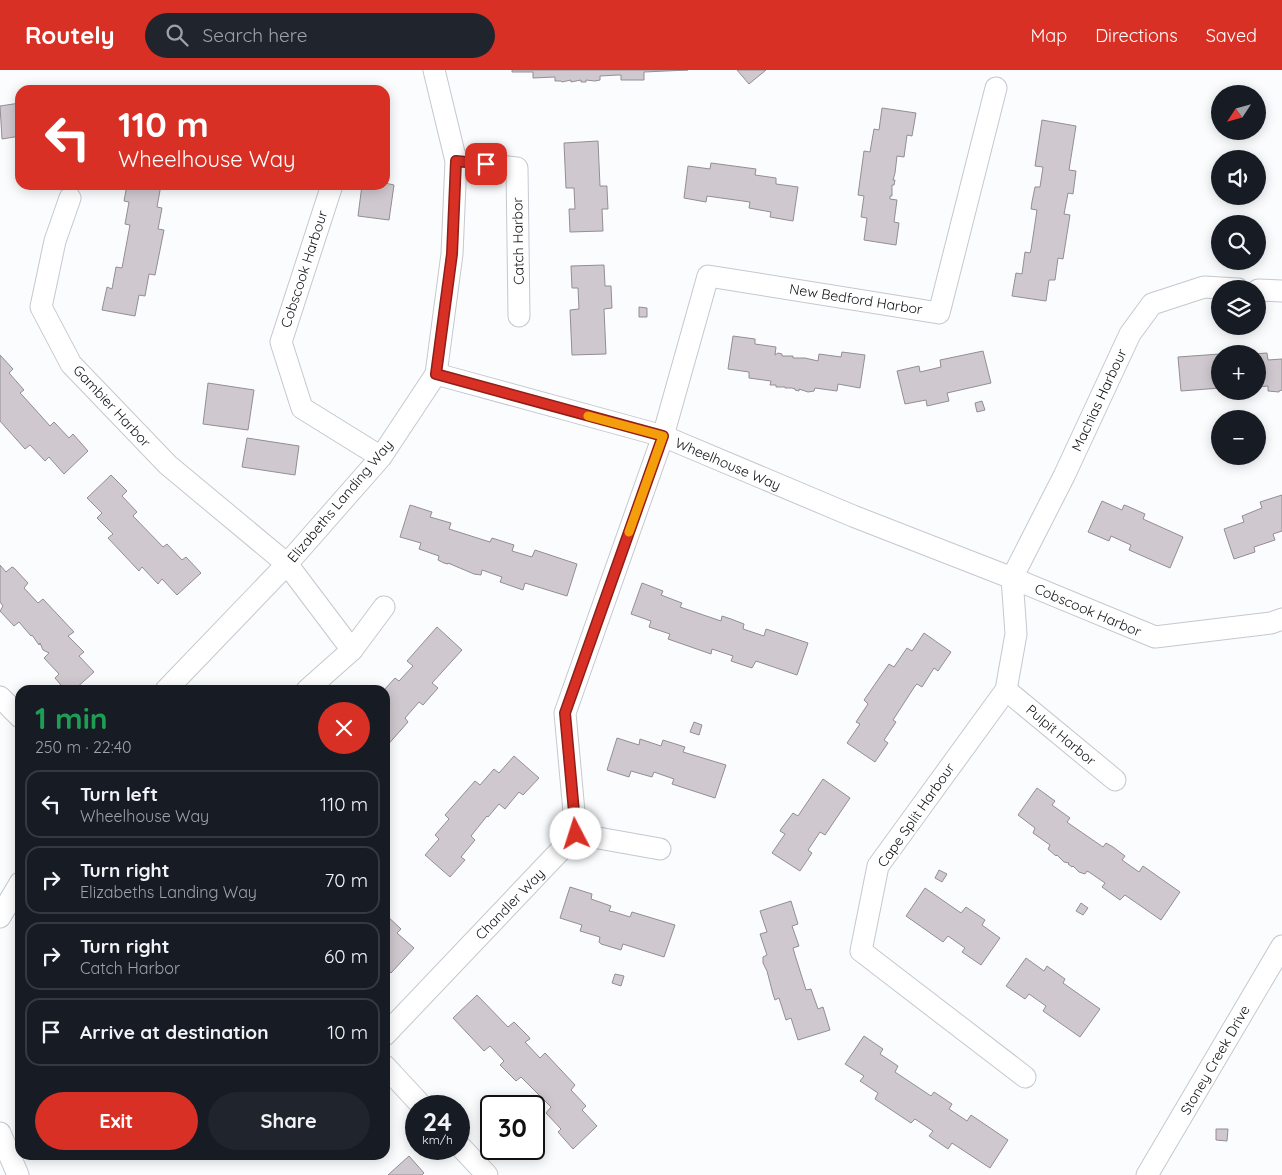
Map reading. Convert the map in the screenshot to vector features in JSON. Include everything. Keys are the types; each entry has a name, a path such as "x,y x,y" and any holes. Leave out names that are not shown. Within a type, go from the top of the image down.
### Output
{"street":[{"name":"Elizabeths Landing Way","path":"171,685 287,564 381,457 436,374 452,254 456,161 434,70"},
{"name":"New Bedford Harbor","path":"663,436 708,276 939,312 996,88"},
{"name":"Catch Harbor","path":"456,161 517,168 519,316"},
{"name":"Cobscook Harbour","path":"330,190 281,342 302,408 381,457"},
{"name":"Gambier Harbor","path":"70,198 55,241 41,307 72,364 168,465 287,564 352,650"},
{"name":"Machias Harbour","path":"1012,578 1064,476 1130,334 1152,304 1204,287 1211,287"},
{"path":"1266,290 1282,291"},
{"name":"Wheelhouse Way","path":"436,374 663,436 844,512 1012,578"},
{"path":"660,849 576,834 565,713 663,436"},
{"name":"Cobscook Harbor","path":"1012,578 1155,638 1271,623 1282,619"},
{"name":"Cape Split Harbour","path":"1012,578 1016,634 1006,690 878,866 861,951 1025,1077"},
{"path":"313,685 352,650 384,607"},
{"name":"Pulpit Harbor","path":"1006,690 1116,780"},
{"path":"0,697 15,712"},
{"name":"Chandler Way","path":"390,1029 576,834"},
{"path":"0,917 15,892"},
{"name":"Stoney Creek Drive","path":"1147,1175 1282,946"},
{"path":"390,1071 412,1095"},
{"path":"0,1134 18,1175"},
{"path":"470,1157 486,1175"}],"building":[{"path":"512,70 688,70 644,72 644,80 621,80 621,75 618,75 600,76 600,80 595,81 586,80 586,82 581,82 581,80 571,82 571,80 562,82 555,81 555,77 533,78 533,72 512,72"},
{"path":"737,70 766,70 749,84"},
{"path":"15,104 15,137 2,139 0,106"},
{"path":"882,108 916,113 912,136 907,135 904,157 897,156 893,180 895,180 894,185 892,185 892,196 890,196 890,199 897,200 894,222 899,223 896,245 864,240 867,218 861,217 864,196 858,195 864,151 870,152 874,129 879,130"},
{"path":"1042,120 1076,126 1069,170 1076,171 1073,194 1068,193 1064,214 1070,215 1063,259 1058,258 1055,280 1049,280 1046,301 1012,296 1016,273 1022,274 1025,252 1030,253 1031,250 1037,210 1031,209 1032,202 1035,187 1040,187 1043,167 1035,166"},
{"path":"598,141 600,186 607,186 608,209 602,209 603,231 570,232 569,209 575,209 574,188 566,188 564,143"},
{"path":"711,163 756,169 755,175 776,178 776,184 798,187 793,221 770,217 771,212 749,208 750,202 707,196 706,202 684,198 688,166 710,169"},
{"path":"390,184 394,185 389,220 358,216 361,190 390,190"},
{"path":"126,190 160,190 157,207 162,208 158,229 164,230 155,275 149,274 145,296 139,295 135,316 102,310 107,287 112,289 116,267 122,268 130,225 125,224 129,202 124,201"},
{"path":"604,265 605,286 611,286 612,308 604,309 606,354 572,355 570,310 579,309 578,288 572,288 571,266"},
{"path":"639,307 647,308 647,317 639,317"},
{"path":"733,336 755,339 755,344 776,347 775,355 778,353 782,354 782,356 793,356 793,358 818,361 819,354 841,357 842,352 865,355 860,388 838,384 837,391 815,388 814,391 808,392 799,389 799,391 792,388 776,387 776,385 770,385 771,381 749,378 749,372 728,369"},
{"path":"983,351 991,383 947,393 949,401 927,406 926,400 905,404 897,371 919,366 920,372 941,367 940,360"},
{"path":"1266,353 1268,360 1282,359 1282,390 1279,392 1268,391 1268,386 1266,386"},
{"path":"0,355 13,369 9,373 24,390 20,393 50,426 54,422 69,438 73,434 88,451 64,474 49,457 45,461 30,445 25,449 0,421"},
{"path":"1211,355 1211,389 1181,391 1178,357"},
{"path":"208,383 254,390 248,430 203,424"},
{"path":"982,401 985,410 977,412 975,403"},
{"path":"247,438 299,446 295,475 242,467"},
{"path":"111,475 127,491 122,496 137,512 133,516 163,547 167,544 182,560 186,557 201,573 177,595 162,579 158,584 142,567 139,571 108,538 113,534 97,518 102,513 87,498"},
{"path":"1282,495 1282,531 1273,534 1275,540 1254,547 1255,552 1234,559 1224,529 1244,522 1242,516 1262,508 1260,502"},
{"path":"1102,501 1122,510 1124,505 1145,514 1143,519 1183,537 1170,568 1129,550 1131,545 1111,536 1109,541 1088,532"},
{"path":"410,505 432,512 430,517 451,523 449,529 490,542 492,538 514,545 512,551 532,557 535,550 577,564 567,596 525,583 523,590 500,582 502,577 482,570 481,575 474,574 444,563 438,560 439,556 419,549 421,543 400,537"},
{"path":"0,565 6,572 12,567 28,583 24,588 38,603 43,599 74,632 68,636 84,652 79,656 94,672 80,685 61,685 55,678 59,674 44,658 49,653 43,650 40,643 39,645 19,622 14,626 0,611 3,606 0,602"},
{"path":"642,583 663,591 661,595 682,603 680,607 721,621 722,616 731,619 744,624 743,629 764,636 766,629 808,643 797,675 756,661 752,668 731,661 733,656 712,649 711,654 668,639 670,634 649,627 651,621 631,614"},
{"path":"437,627 462,650 432,683 438,688 423,705 419,702 405,718 408,722 390,742 389,685 395,678 399,681 413,666 407,661"},
{"path":"924,633 951,652 938,671 934,668 922,687 917,684 915,686 893,720 896,722 884,740 888,743 875,762 847,743 860,724 856,722 868,704 864,700 889,664 894,667 907,648 912,651"},
{"path":"694,722 702,725 699,735 690,732"},
{"path":"617,738 639,745 640,739 661,746 663,740 685,747 683,752 726,765 715,798 672,784 674,779 654,772 652,777 631,771 629,777 607,770"},
{"path":"514,756 539,778 523,795 519,792 505,809 499,804 487,816 471,836 475,840 461,857 465,860 450,877 425,855 439,839 435,835 449,819 445,815 475,781 480,785 494,769 499,773"},
{"path":"823,779 850,798 825,835 820,832 808,850 812,853 800,871 772,853 785,834 780,831 781,829 793,813 798,816"},
{"path":"1037,788 1055,801 1052,805 1070,818 1067,822 1071,825 1103,847 1106,843 1113,847 1125,856 1122,860 1139,872 1143,866 1180,892 1161,920 1125,895 1120,900 1102,887 1105,883 1087,871 1085,874 1079,872 1048,849 1050,845 1033,833 1035,828 1018,815"},
{"path":"939,870 947,874 942,882 935,878"},
{"path":"570,887 592,894 591,899 611,906 609,911 630,917 632,912 675,925 664,957 623,944 621,950 601,944 599,942 600,937 580,931 582,925 560,918"},
{"path":"925,888 961,913 966,907 985,920 982,925 1000,938 981,965 962,952 965,948 948,936 943,942 906,916"},
{"path":"791,901 798,924 792,926 799,946 793,948 795,955 806,990 811,989 818,1009 823,1007 830,1030 798,1040 791,1018 786,1020 779,998 775,1000 763,963 763,957 767,955 760,934 767,932 760,911"},
{"path":"1081,903 1088,908 1083,915 1076,911"},
{"path":"390,919 401,929 397,933 414,948 391,973"},
{"path":"1026,958 1044,971 1047,966 1065,979 1063,983 1100,1009 1080,1037 1043,1011 1046,1006 1029,994 1025,999 1006,986"},
{"path":"615,974 624,976 621,986 612,983"},
{"path":"477,995 508,1027 514,1022 529,1037 530,1039 525,1042 540,1058 545,1053 575,1085 571,1090 586,1106 582,1110 597,1126 573,1149 558,1132 561,1129 546,1113 551,1107 545,1101 545,1095 539,1095 521,1077 516,1081 500,1065 504,1061 490,1046 484,1051 453,1018"},
{"path":"864,1036 883,1049 880,1054 898,1066 895,1072 931,1096 934,1092 952,1104 949,1109 967,1121 971,1115 1008,1140 990,1168 952,1143 948,1149 929,1136 933,1131 915,1119 911,1123 875,1099 878,1093 860,1081 864,1076 845,1064"},
{"path":"1216,1129 1228,1129 1227,1141 1216,1140"},
{"path":"405,1160 413,1160 424,1173 422,1175 388,1175"}],"slow traffic":[{"path":"588,416 663,436 629,532"}],"route":[{"path":"486,164 456,161 452,254 436,374 663,436 565,713 576,834"}]}
